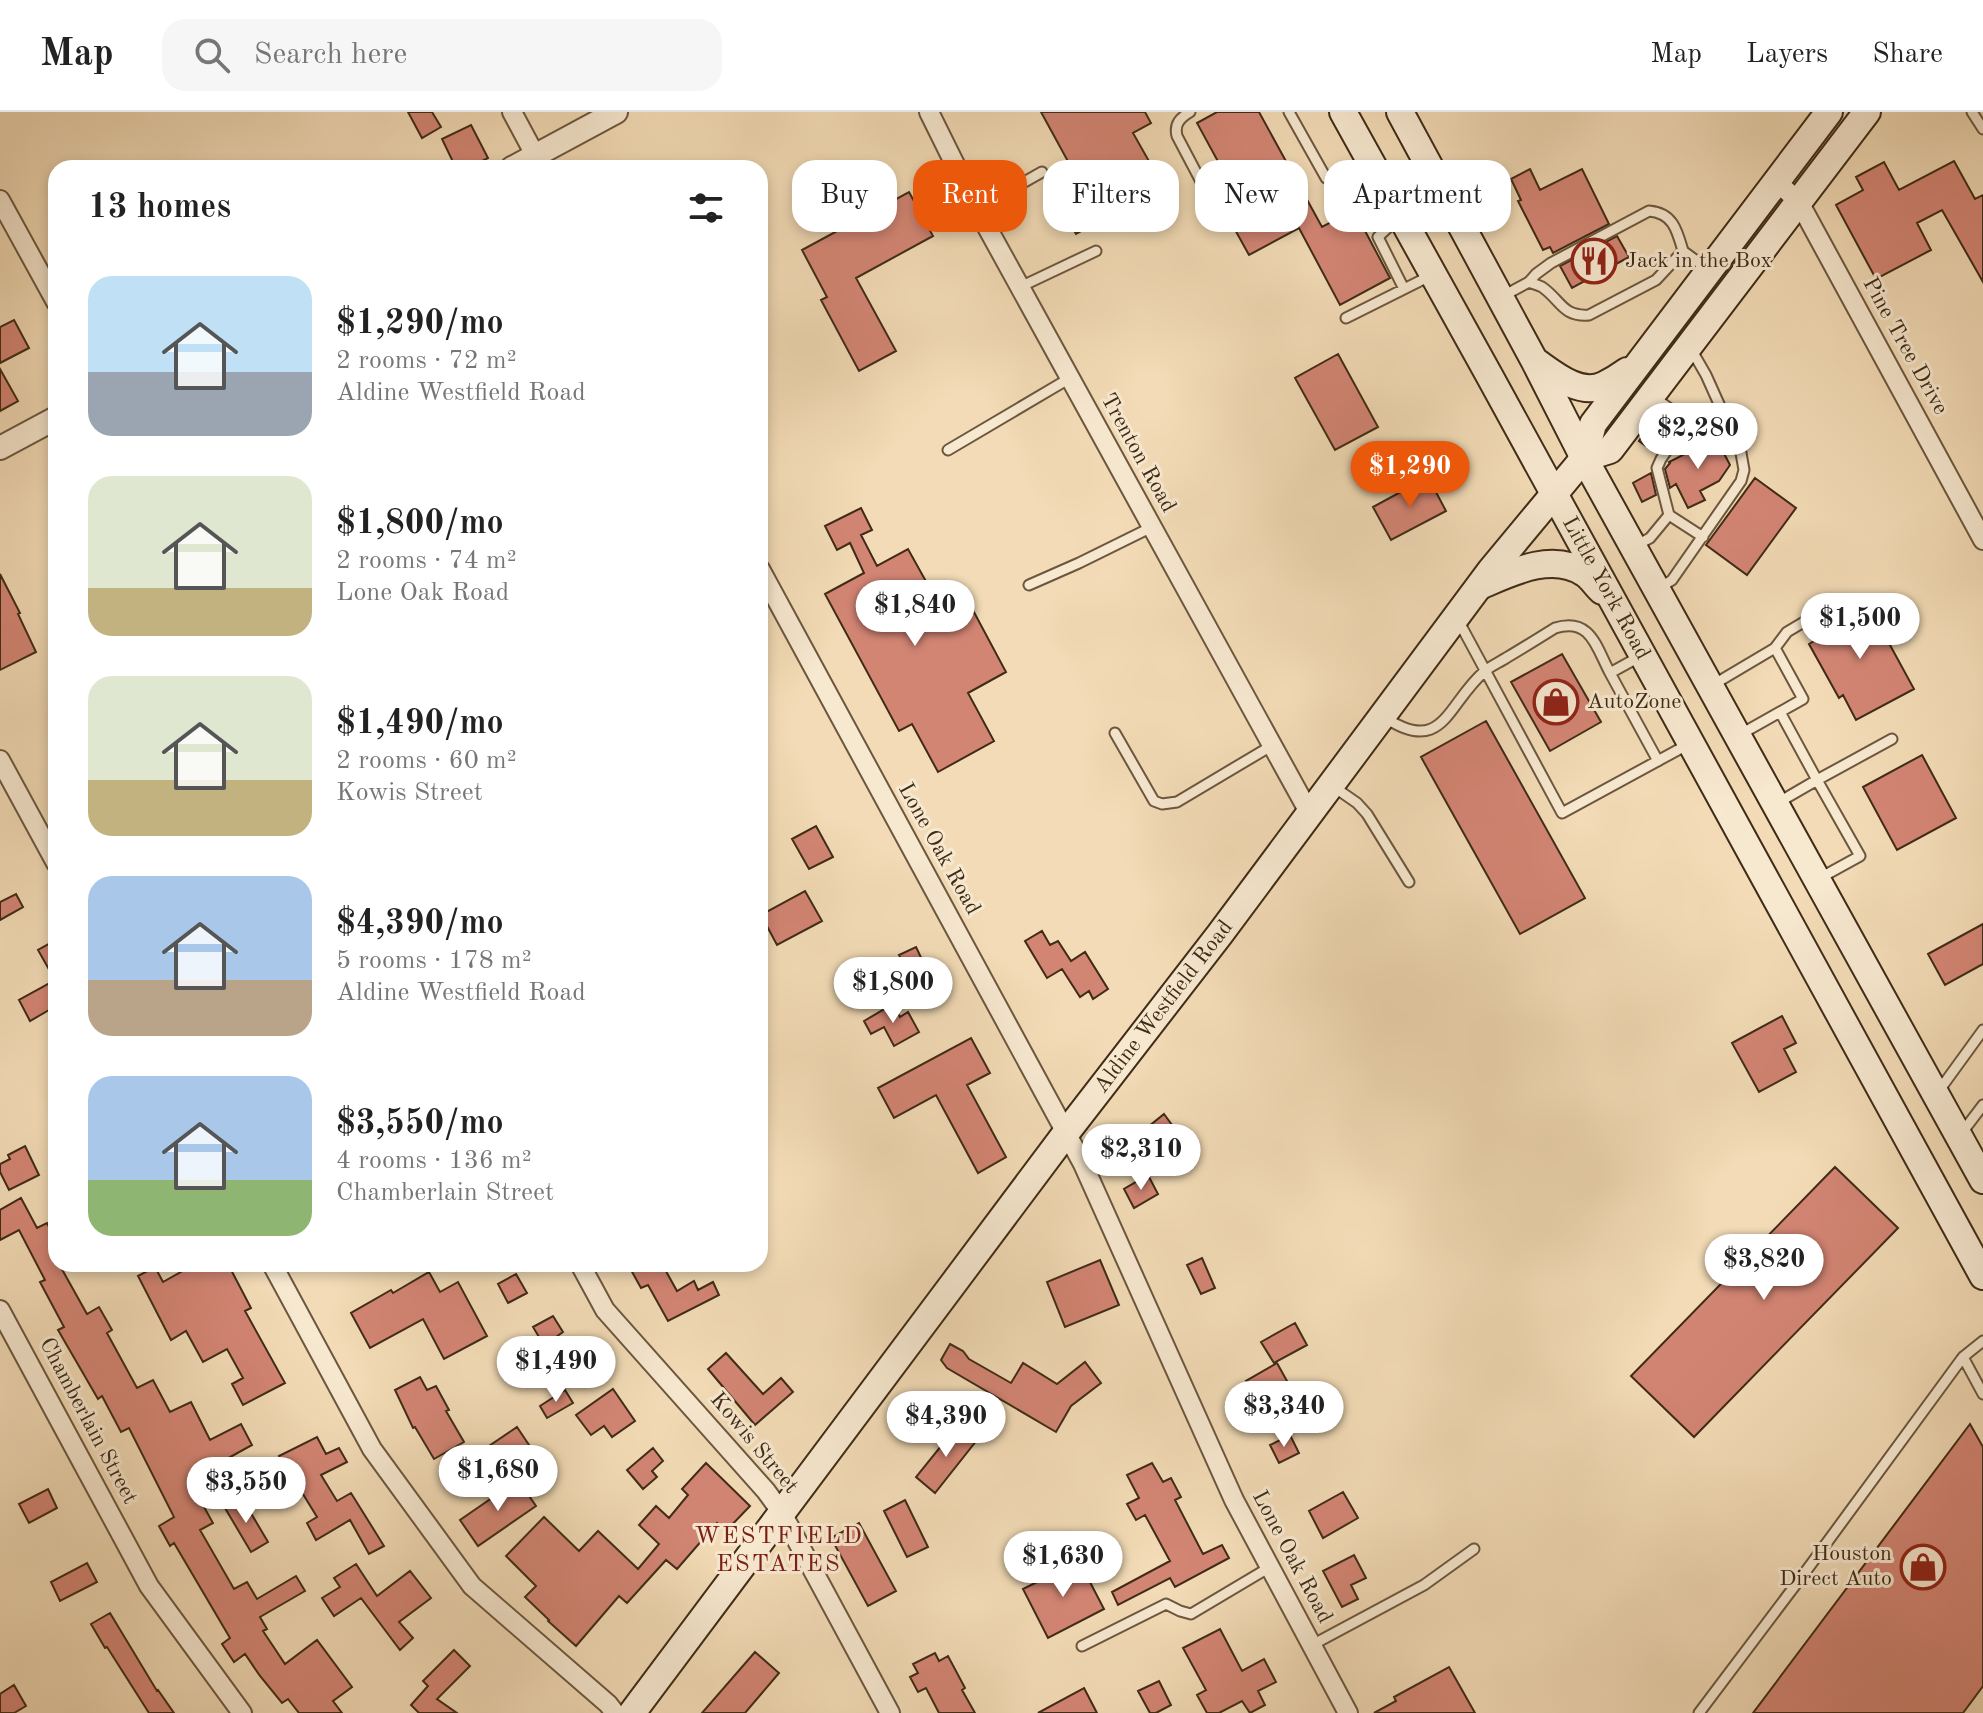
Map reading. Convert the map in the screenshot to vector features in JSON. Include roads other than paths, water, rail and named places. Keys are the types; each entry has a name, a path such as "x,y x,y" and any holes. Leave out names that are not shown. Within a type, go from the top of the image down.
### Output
{"main road":[{"name":"Little York Road","path":"1343,112 1370,160"},
{"name":"Little York Road","path":"1400,112 1584,458 1983,1180"},
{"name":"Aldine Westfield Road","path":"632,1713 1479,586 1584,458 1593,424 1828,112"},
{"name":"Aldine Westfield Road","path":"1584,458 1610,450 1860,122"},
{"name":"Little York Road","path":"1409,232 1983,1276"},
{"path":"1534,360 1559,378 1582,388 1601,387 1637,365"},
{"path":"1479,586 1525,567 1560,564 1584,573 1615,605"}],"street":[{"path":"512,112 538,160"},
{"path":"542,160 616,112"},
{"name":"Trenton Road","path":"929,112 953,160"},
{"path":"1828,112 1860,122"},
{"name":"Pine Tree Drive","path":"1776,181 1799,202 1983,540"},
{"path":"0,200 48,287"},
{"name":"Trenton Road","path":"990,232 1310,814"},
{"path":"0,448 48,422"},
{"name":"Lone Oak Road","path":"768,584 1083,1164 1234,1500 1348,1713"},
{"path":"0,760 48,848"},
{"path":"276,1272 372,1449 472,1586 615,1713"},
{"name":"Kowis Street","path":"584,1272 605,1310 782,1513 890,1713"},
{"name":"Chamberlain Street","path":"0,1310 149,1586 242,1713"}],"lane":[{"path":"1190,112 1177,124 1177,136 1195,170"},
{"path":"1289,112 1324,174"},
{"path":"1972,112 1983,129"},
{"path":"1027,181 1042,172"},
{"path":"1500,297 1529,282 1551,263 1649,211 1669,218 1683,251 1709,270"},
{"path":"1383,232 1378,237 1404,289"},
{"path":"1020,287 1096,251"},
{"path":"1529,282 1543,288 1566,312 1589,315 1656,280 1683,251"},
{"path":"1346,318 1433,274"},
{"path":"1657,589 1672,580 1741,481 1744,470 1741,453 1706,375 1689,346"},
{"path":"948,450 1070,378"},
{"path":"1652,396 1687,421 1725,421"},
{"path":"1687,421 1657,468 1669,515 1703,537"},
{"path":"1634,547 1650,538 1669,515"},
{"path":"1029,585 1152,527"},
{"path":"1711,686 1775,648 1787,632 1841,600"},
{"path":"1456,617 1562,813 1690,744"},
{"path":"1383,716 1409,731 1420,733 1430,730 1441,723 1485,671 1555,628 1574,625 1588,633 1658,761"},
{"path":"1738,735 1803,699 1775,648"},
{"path":"1610,673 1642,655"},
{"path":"1780,712 1860,856 1818,879"},
{"path":"1115,733 1154,801 1162,804 1177,802 1271,746"},
{"path":"1776,804 1892,739"},
{"path":"1331,785 1367,814 1409,882"},
{"path":"1936,1094 1983,1030"},
{"path":"1959,1137 1983,1105"},
{"path":"1699,1713 1963,1357 1983,1341"},
{"path":"1963,1357 1983,1394"},
{"path":"1312,1645 1424,1585 1474,1549"},
{"path":"1082,1646 1166,1604 1191,1614 1270,1567"}],"place":[{"name":"Jack in the Box","path":"1594,261"},
{"name":"AutoZone","path":"1556,702"},
{"name":"Houston Direct Auto","path":"1923,1567"}],"district":[{"name":"WESTFIELD ESTATES","path":"779,1551"}]}
